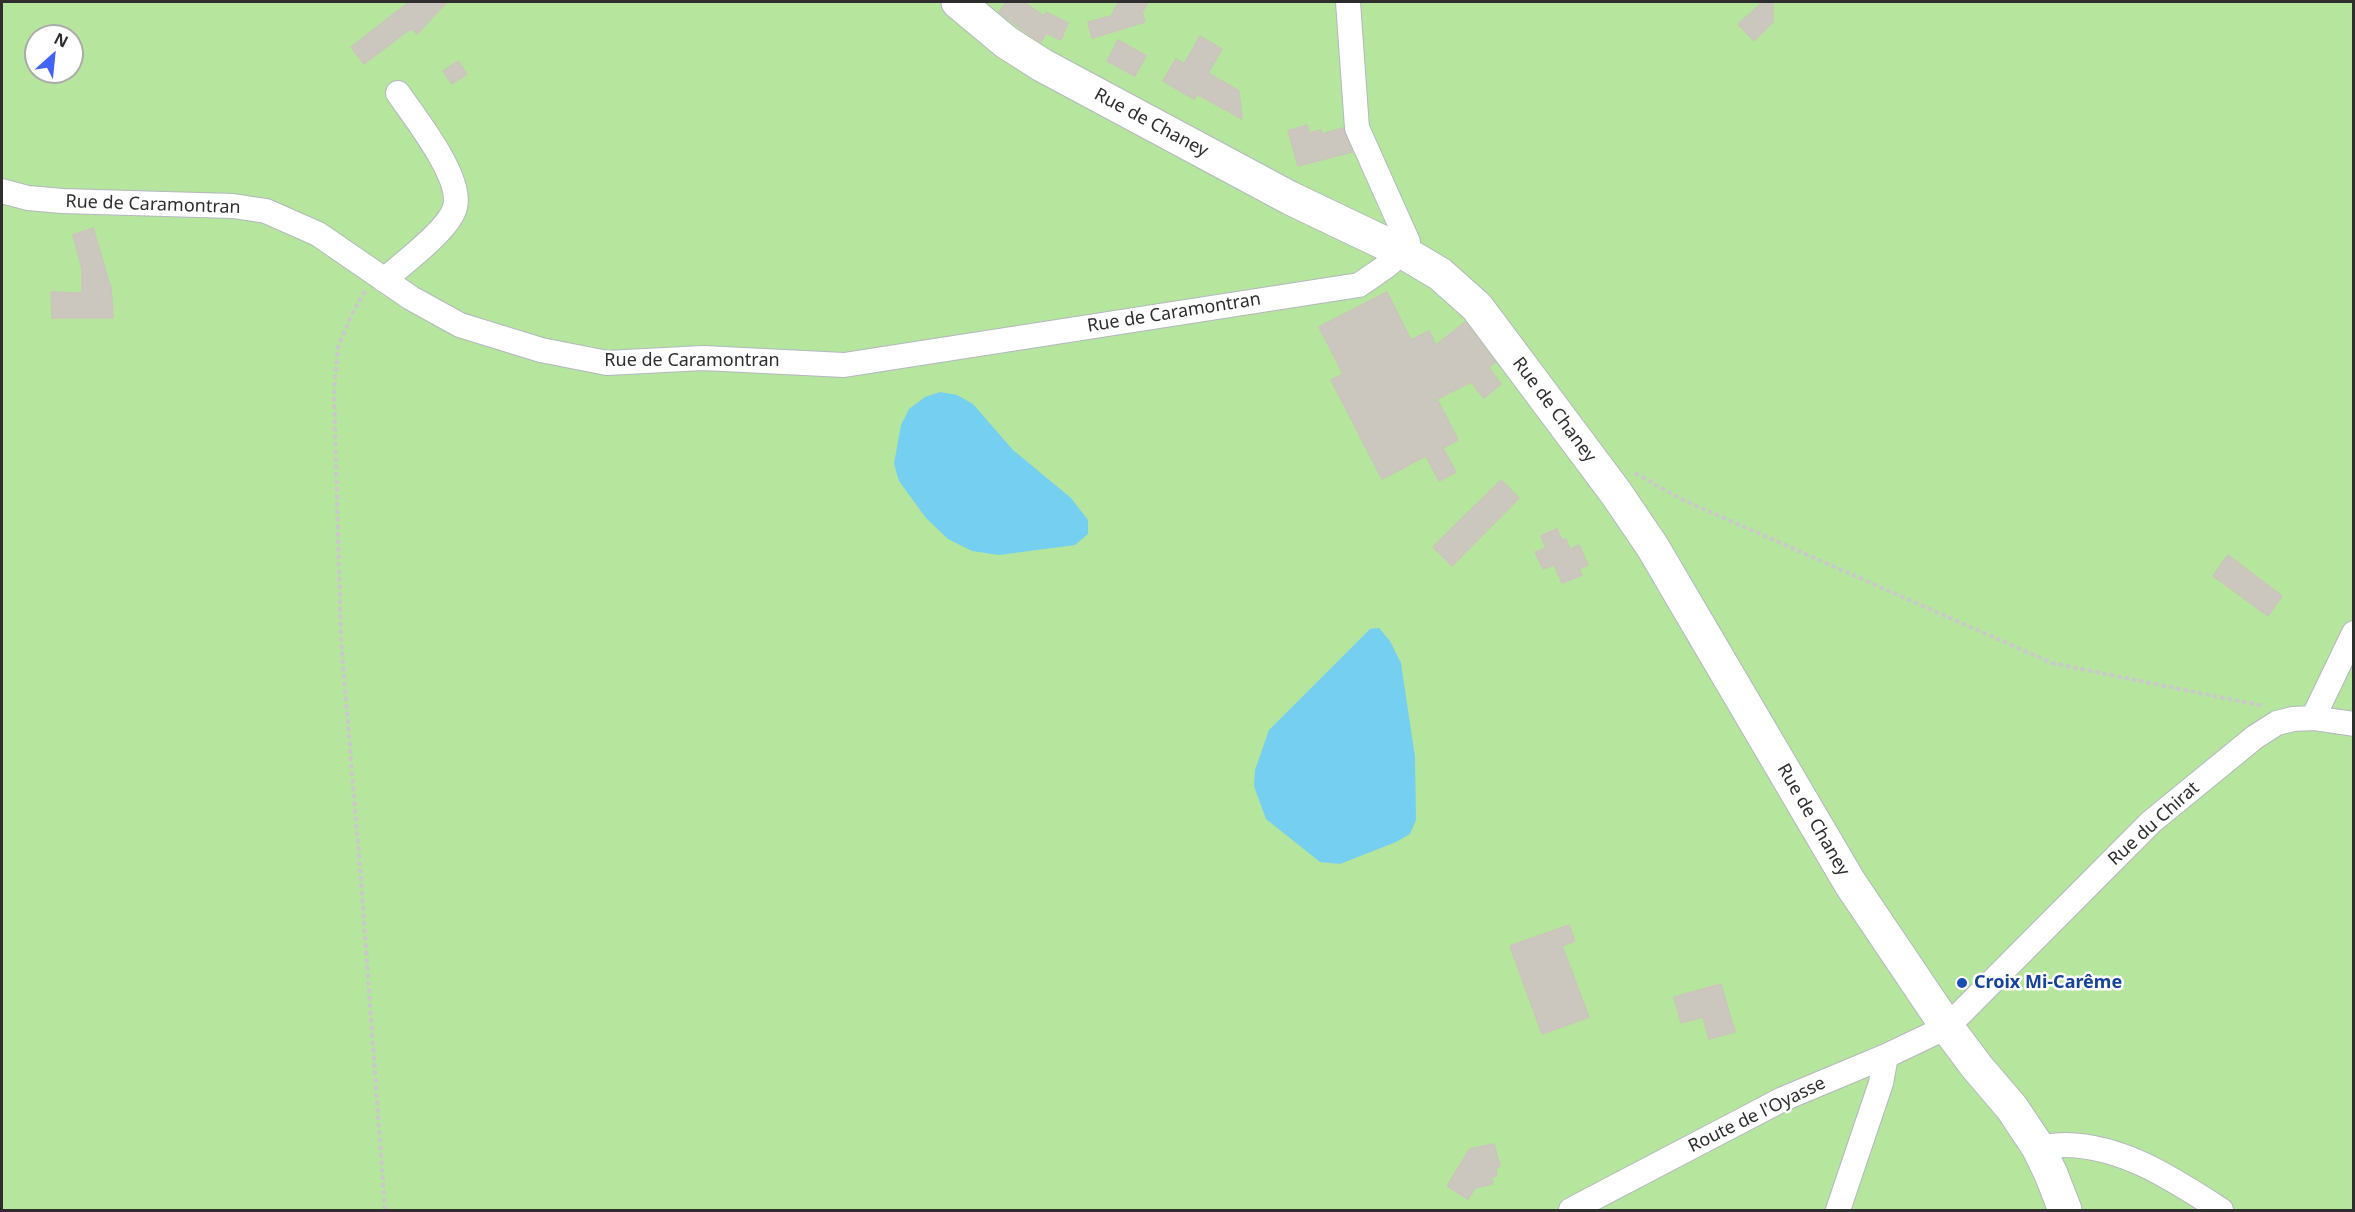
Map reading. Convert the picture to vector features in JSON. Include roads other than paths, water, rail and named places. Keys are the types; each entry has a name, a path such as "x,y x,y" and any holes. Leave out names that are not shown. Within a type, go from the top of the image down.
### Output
{"street":[{"name":"Rue de Chaney","path":"958,2 1006,42 1042,65 1290,198 1403,252 1440,274 1477,307 1616,492 1659,556 1850,883 1947,1027 2012,1108 2052,1174 2065,1210"},
{"path":"1348,2 1357,128 1408,242 1403,252"},
{"path":"384,280 442,229 455,207 454,183 445,164 398,93"},
{"name":"Rue de Caramontran","path":"2,191 28,198 62,201 233,206 266,212 318,234 411,298 460,325 541,350 607,363 703,358 844,365 1359,285 1403,252"},
{"path":"2313,718 2354,633"},
{"name":"Rue du Chirat","path":"1947,1027 2151,822 2255,737 2277,723 2313,718 2354,724"},
{"name":"Route de l'Oyasse","path":"1571,1210 1783,1099 1886,1056 1947,1027"},
{"path":"1838,1210 1881,1083 1886,1056"},
{"path":"2038,1148 2066,1145 2095,1149 2130,1158 2177,1182 2221,1210"}],"water":[{"path":"940,392 957,395 973,404 1013,450 1071,498 1088,520 1088,534 1075,545 999,555 972,551 948,539 926,518 899,481 894,464 901,425 909,409 925,397"},
{"path":"1379,628 1390,641 1401,663 1415,757 1416,820 1410,834 1396,842 1340,864 1320,862 1266,819 1254,786 1255,770 1269,730 1370,629"}],"place":[{"name":"Croix Mi-Carême","path":"1962,983"}]}
